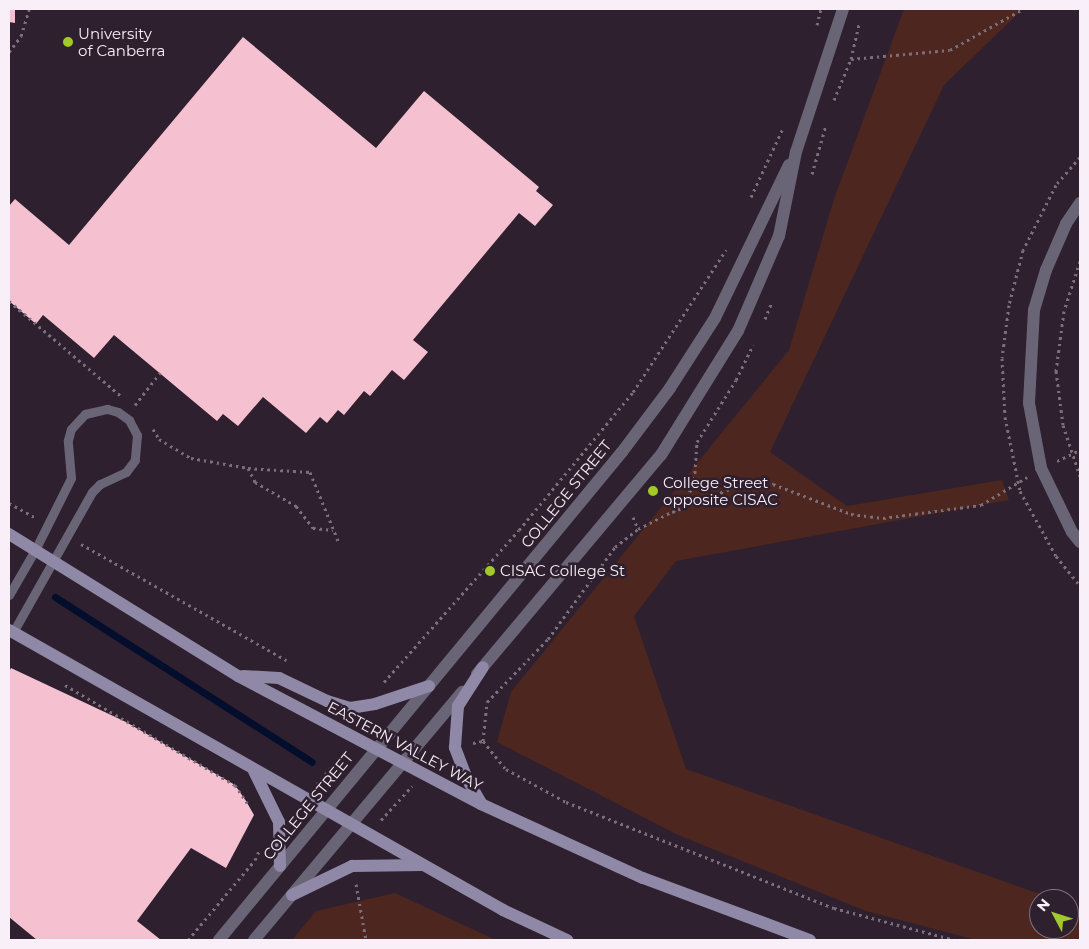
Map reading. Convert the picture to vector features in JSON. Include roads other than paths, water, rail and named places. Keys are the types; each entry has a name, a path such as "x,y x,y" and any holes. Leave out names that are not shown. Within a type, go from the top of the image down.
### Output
{"main road":[{"name":"EASTERN VALLEY WAY","path":"9,534 238,676 482,804 643,878 810,940"},
{"path":"11,631 350,825 503,910 567,940"},
{"path":"482,804 467,779 455,747 458,706 483,667"},
{"path":"238,676 279,678 326,701 350,708 375,704 429,686"},
{"path":"254,771 280,822 280,866"},
{"path":"292,895 352,866 422,865"}],"street":[{"name":"COLLEGE STREET","path":"254,940 661,455 715,370 738,331 779,236 796,152 843,9"},
{"name":"COLLEGE STREET","path":"219,940 622,452 694,354 796,152"},
{"path":"1080,204 1066,224 1046,270 1034,310 1029,403 1041,468 1072,532 1080,542"}],"lane":[{"path":"9,595 36,550 71,478 68,440 77,420 96,410 107,410 125,418 137,435 135,460 126,472 100,484 92,492 11,631"}],"waterway":[{"path":"55,597 312,762"}],"place":[{"name":"University of Canberra","path":"68,42"},
{"name":"College Street opposite CISAC","path":"653,491"},
{"name":"CISAC College St","path":"490,571"}]}
